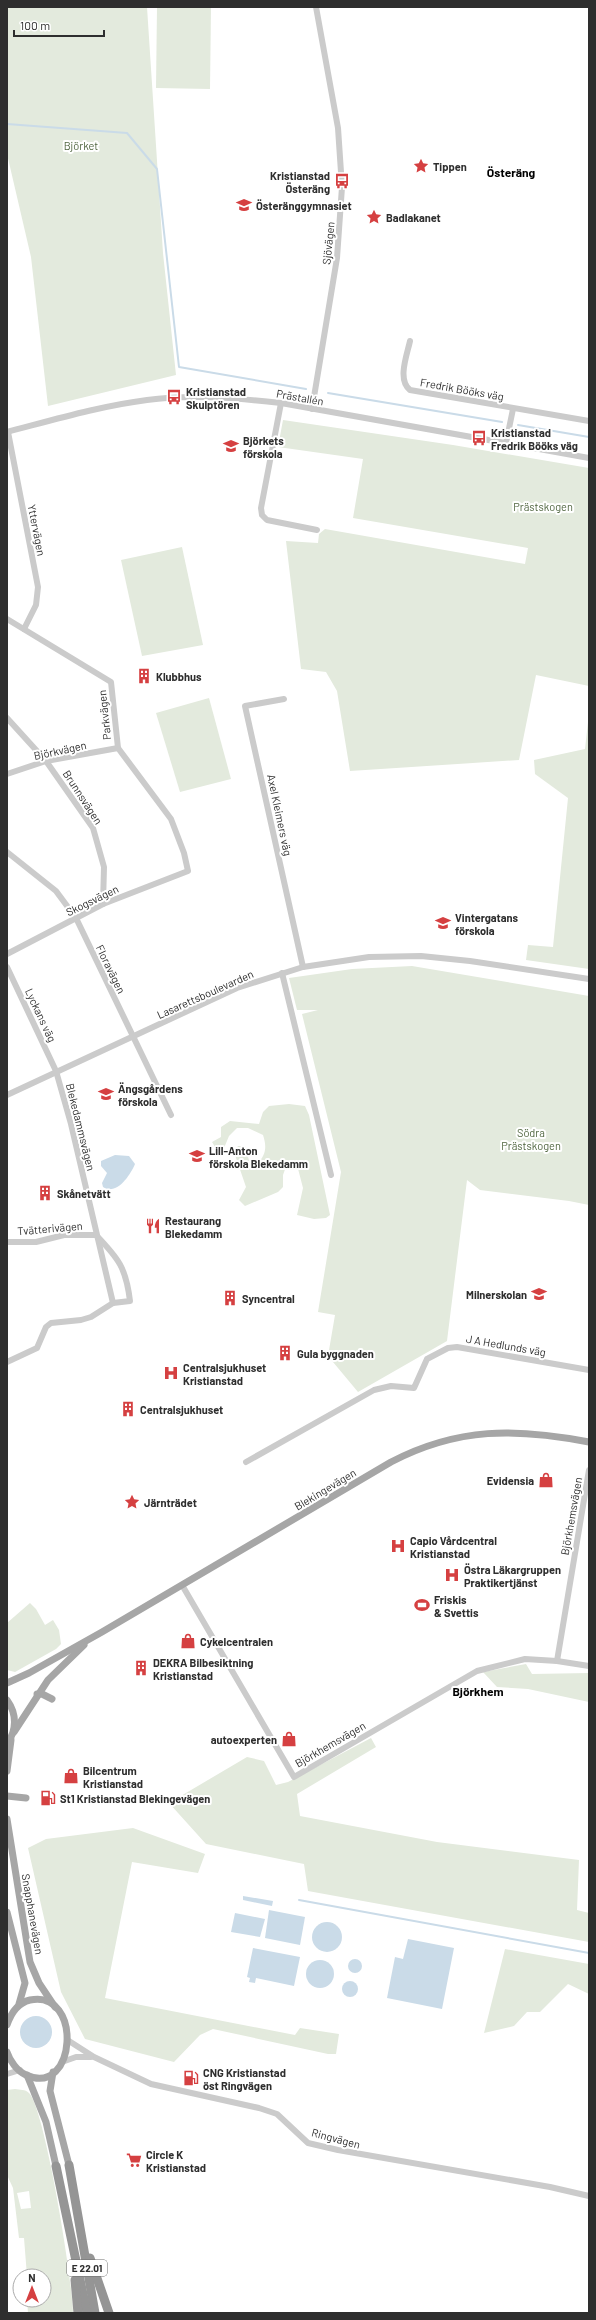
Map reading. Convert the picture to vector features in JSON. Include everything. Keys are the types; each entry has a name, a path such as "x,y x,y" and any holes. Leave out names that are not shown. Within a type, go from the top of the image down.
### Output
{"highway":[{"name":"E 22.01","path":"56,2166 87,2313"},
{"name":"E 22.01","path":"69,2166 81,2223 95,2313"},
{"path":"81,2223 96,2278 109,2313"},
{"path":"70,2235 78,2313"}],"main road":[{"name":"Blekingevägen","path":"7,1683 29,1673 94,1637 391,1462 426,1445 469,1435 504,1431 542,1434 589,1442"},
{"name":"Blekingevägen","path":"11,1738 37,1694 61,1665 94,1637"},
{"path":"37,1694 42,1694 52,1699"},
{"path":"7,1700 14,1713 7,1771"},
{"path":"7,1796 26,1798"},
{"name":"Snapphanevägen","path":"7,1820 30,1962 39,1983 67,2027 68,2041"},
{"name":"Snapphanevägen","path":"7,1912 25,1983 20,2004"},
{"path":"7,2026 9,2015 20,2004 30,2000 40,2000 55,2007"},
{"path":"7,2052 20,2070 27,2075 42,2077 53,2072 62,2062 68,2041"},
{"name":"E 22.01","path":"53,2072 50,2091 69,2166"},
{"name":"E 22.01","path":"27,2075 46,2122 56,2166"}],"street":[{"name":"Sjövägen","path":"312,409 337,258 342,187 338,128 316,7"},
{"name":"Fredrik Bööks väg","path":"410,341 403,376 405,385 410,390 589,421"},
{"name":"Prästallén","path":"8,432 146,400 193,396 280,402 589,458"},
{"path":"280,402 261,508 262,515 267,520 318,530"},
{"name":"Fredrik Bööks väg","path":"506,443 513,409"},
{"name":"Yttervägen","path":"8,432 38,587 36,605 24,629"},
{"name":"Parkvägen","path":"7,619 111,682 118,748 171,819 184,853 188,871"},
{"name":"Axel Kleimers väg","path":"284,699 245,706 303,967"},
{"name":"Brunnsvägen","path":"7,718 46,761 93,828 104,867 103,904"},
{"name":"Björkvägen","path":"7,774 46,761 118,748"},
{"name":"Floravägen","path":"7,852 56,890 76,918 171,1115"},
{"name":"Skogsvägen","path":"8,953 103,904 188,871"},
{"name":"Lasarettsboulevarden","path":"7,1095 237,988 303,967 369,957 421,956 462,960 589,979"},
{"name":"Lyckans väg","path":"7,967 56,1071"},
{"path":"282,973 331,1175"},
{"name":"Blekedammsvägen","path":"56,1071 71,1124 113,1303"},
{"name":"Tvätterivägen","path":"7,1242 36,1242 64,1235 96,1235"},
{"path":"7,1362 37,1348 46,1327 51,1323 81,1320 92,1317 113,1303 130,1301 128,1278 117,1256 96,1235"},
{"name":"J A Hedlunds väg","path":"246,1462 286,1441 374,1390 392,1386 414,1388 417,1377 427,1360 448,1348 469,1349 589,1370"},
{"name":"Björkhemsvägen","path":"557,1661 589,1470"},
{"name":"Björkhemsvägen","path":"182,1585 294,1777 477,1671 524,1659 557,1661 589,1666"},
{"name":"Ringvägen","path":"68,2041 74,2047 151,2084 252,2106 277,2114 308,2143 346,2152 550,2187 589,2196"},
{"name":"Ringvägen","path":"62,2062 76,2057 94,2057"},
{"path":"7,2074 20,2070"}],"green space":[{"name":"Björket","path":"7,7 147,7 163,253 176,375 48,406 31,257 7,154"},
{"path":"157,7 211,7 210,89 156,88"},
{"name":"Prästskogen","path":"283,420 453,445 589,468 589,686 536,675 519,760 350,771 337,691 326,672 301,669 286,541 318,543 319,534 325,529 525,564 528,548 353,518 363,459 278,447"},
{"path":"182,547 203,645 142,656 121,560"},
{"path":"209,698 231,779 180,792 156,713"},
{"path":"589,713 589,969 526,960 528,945 553,947 568,798 535,774 534,760 585,749"},
{"name":"Södra Prästskogen","path":"412,966 589,996 589,1205 569,1201 480,1190 467,1180 447,1341 358,1392 328,1356 335,1315 318,1312 341,1172 302,1014 318,1010 297,1010 289,978 352,969"},
{"path":"289,1104 305,1106 309,1115 330,1215 326,1218 314,1219 297,1215 303,1188 296,1161 288,1161 283,1175 283,1187 278,1192 245,1206 239,1200 246,1187 234,1152 238,1146 245,1146 250,1164 257,1164 265,1151 263,1135 248,1128 237,1128 229,1136 224,1148 215,1147 212,1142 221,1137 221,1127 230,1121 259,1124 263,1112 269,1106"},
{"path":"30,1603 36,1609 45,1625 53,1620 59,1630 61,1644 56,1649 15,1672 7,1670 7,1623"},
{"path":"526,1664 532,1674 589,1673 589,1702 528,1689 497,1687 483,1672"},
{"path":"371,1738 376,1747 297,1794 300,1816 437,1842 579,1860 577,1910 589,1913 589,1942 308,1891 304,1864 206,1844 169,1803 247,1757 264,1761 276,1785 288,1782"},
{"path":"133,1828 205,1854 198,1873 132,1862 105,1998 295,2035 300,2028 339,2034 336,2054 328,2054 213,2029 200,2035 174,2062 85,2039 61,1992 28,1848 46,1839"},
{"path":"505,1949 589,1964 589,1994 568,1984 540,2012 527,2012 514,2026 484,2033"},
{"path":"15,2089 29,2093 43,2130 63,2234 73,2313 28,2313 28,2308 52,2308 52,2268 26,2268 24,2238 19,2238 13,2188 7,2175 7,2090","holes":["29,2191 31,2208 21,2209 17,2193"]}],"water":[{"path":"115,1155 129,1156 135,1164 130,1174 118,1187 108,1189 103,1187 102,1183 107,1173 101,1166 101,1161"},
{"path":"243,1896 273,1901 272,1906 243,1900"},
{"path":"269,1910 305,1917 300,1945 265,1938"},
{"path":"235,1913 265,1919 260,1937 231,1932"},
{"path":"327,1922 333,1923 341,1931 341,1943 333,1951 327,1952 321,1951 313,1943 312,1937 313,1931 321,1923"},
{"path":"408,1939 454,1948 442,2009 387,1998 395,1957 403,1959"},
{"path":"253,1948 300,1957 294,1986 256,1978 255,1983 249,1982 250,1978 247,1977"},
{"path":"352,1959 358,1959 362,1963 362,1969 358,1973 352,1973 348,1969 348,1963"},
{"path":"320,1960 330,1964 334,1974 330,1984 320,1988 310,1984 306,1974 310,1964"},
{"path":"350,1981 357,1986 358,1989 353,1996 350,1997 343,1992 342,1989 347,1982"},
{"path":"33,2016 39,2016 49,2023 52,2032 51,2038 45,2045 39,2048 33,2048 23,2041 20,2035 20,2029 27,2019"}],"waterway":[{"path":"7,124 127,133 157,169 179,367 306,389"},
{"path":"328,393 502,422"},
{"path":"518,425 589,437"},
{"path":"299,1900 589,1953"}],"place":[{"name":"Tippen","path":"421,166"},
{"name":"Kristianstad Österäng","path":"342,181"},
{"name":"Österänggymnasiet","path":"244,205"},
{"name":"Badlakanet","path":"374,217"},
{"name":"Kristianstad Skulptören","path":"174,397"},
{"name":"Kristianstad Fredrik Bööks väg","path":"479,438"},
{"name":"Björkets förskola","path":"231,446"},
{"name":"Klubbhus","path":"144,676"},
{"name":"Vintergatans förskola","path":"443,923"},
{"name":"Ängsgårdens förskola","path":"106,1094"},
{"name":"Lill-Anton förskola Blekedamm","path":"197,1156"},
{"name":"Skånetvätt","path":"45,1193"},
{"name":"Restaurang Blekedamm","path":"153,1226"},
{"name":"Milnerskolan","path":"539,1294"},
{"name":"Syncentral","path":"230,1298"},
{"name":"Gula byggnaden","path":"285,1353"},
{"name":"Centralsjukhuset Kristianstad","path":"171,1373"},
{"name":"Centralsjukhuset","path":"128,1409"},
{"name":"Evidensia","path":"546,1480"},
{"name":"Järnträdet","path":"132,1502"},
{"name":"Capio Vårdcentral Kristianstad","path":"398,1546"},
{"name":"Östra Läkargruppen Praktikertjänst","path":"452,1575"},
{"name":"Friskis & Svettis","path":"422,1605"},
{"name":"Cykelcentralen","path":"188,1641"},
{"name":"DEKRA Bilbesiktning Kristianstad","path":"141,1668"},
{"name":"autoexperten","path":"289,1739"},
{"name":"Bilcentrum Kristianstad","path":"71,1776"},
{"name":"St1 Kristianstad Blekingevägen","path":"48,1798"},
{"name":"CNG Kristianstad öst Ringvägen","path":"191,2078"},
{"name":"Circle K Kristianstad","path":"134,2160"}],"district":[{"name":"Österäng","path":"511,172"},
{"name":"Björkhem","path":"478,1691"}]}
